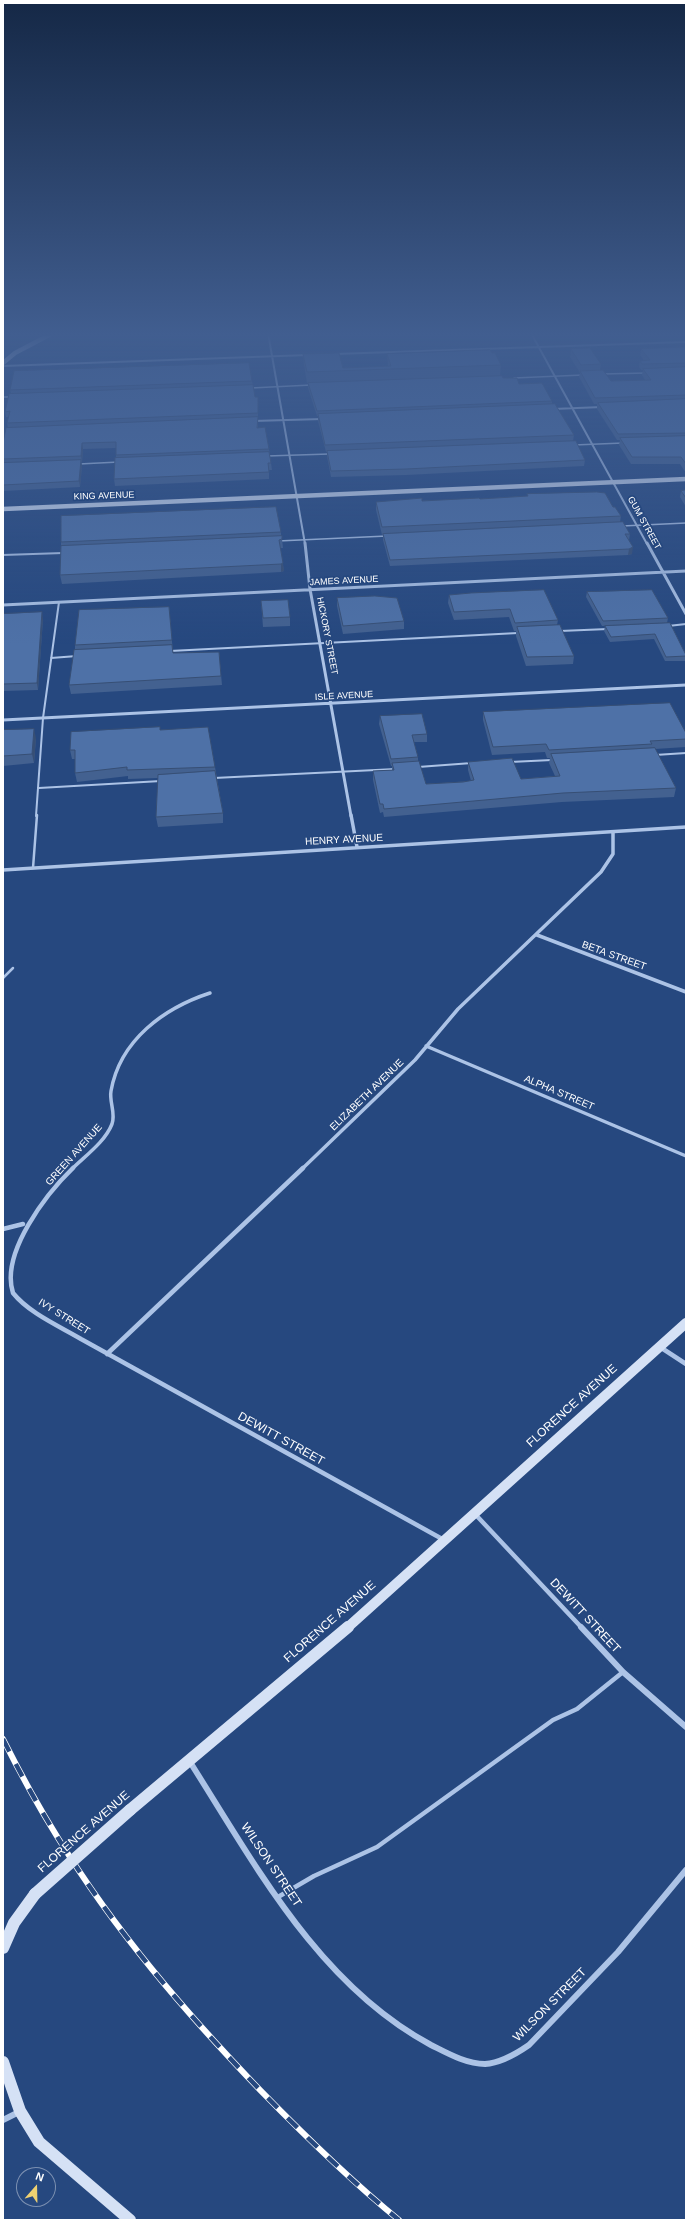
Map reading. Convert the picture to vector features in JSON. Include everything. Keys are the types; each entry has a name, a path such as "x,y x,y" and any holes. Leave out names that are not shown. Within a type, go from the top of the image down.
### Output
{"street":[{"name":"HICKORY STREET","path":"287,437 305,540 310,589 332,703 357,847"},
{"name":"GUM STREET","path":"588,437 686,614"},
{"name":"KING AVENUE","path":"3,509 686,479"},
{"name":"JAMES AVENUE","path":"3,605 686,571"},
{"name":"ISLE AVENUE","path":"3,720 686,685"},
{"name":"HENRY AVENUE","path":"3,870 686,827"},
{"name":"ELIZABETH AVENUE","path":"107,1354 260,1210 426,1046 458,1009 537,935 605,867 613,856 615,848 613,832"},
{"name":"BETA STREET","path":"537,935 686,992"},
{"name":"GREEN AVENUE","path":"24,1224 39,1205 102,1138 113,1124 115,1116 110,1097 113,1079 124,1056 140,1035 171,1008 210,993"},
{"name":"ALPHA STREET","path":"426,1046 686,1156"},
{"path":"3,1229 24,1224"},
{"path":"14,1240 24,1224"},
{"name":"IVY STREET","path":"6,1267 7,1278 13,1294 43,1317 107,1354"},
{"name":"FLORENCE AVENUE","path":"3,1948 14,1923 36,1894 130,1810 350,1626 686,1323"},
{"path":"660,1347 686,1364"},
{"name":"DEWITT STREET","path":"107,1354 445,1540"},
{"name":"DEWITT STREET","path":"474,1513 624,1672 686,1727"},
{"name":"WILSON STREET","path":"189,1761 278,1897 318,1952 377,2012 422,2043 468,2062 490,2063 516,2054 529,2045 618,1952 686,1870"},
{"path":"3,2062 8,2081 20,2111 39,2142 130,2220"},
{"path":"3,2120 20,2111"}],"lane":[{"path":"569,445 624,443"},
{"path":"266,456 330,454"},
{"path":"75,464 122,462"},
{"path":"621,526 686,523"},
{"path":"275,542 392,536"},
{"path":"3,555 64,553"},
{"path":"33,868 43,718 58,602"},
{"path":"664,626 686,624"},
{"path":"556,631 610,629"},
{"path":"168,651 520,633"},
{"path":"51,658 82,656"},
{"path":"648,755 686,753"},
{"path":"507,762 558,760"},
{"path":"416,768 478,763"},
{"path":"207,778 400,769"},
{"path":"39,788 168,781"},
{"path":"3,978 13,968"},
{"path":"278,1897 314,1876 377,1846 553,1720 577,1709 624,1672"}],"building":[{"path":"4,437 267,437 269,449 116,455 116,442 82,443 81,456 3,459"},
{"path":"323,437 531,437 325,445"},
{"path":"686,437 686,464 681,457 632,457 620,438"},
{"path":"576,441 585,460 406,469 331,471 327,451"},
{"path":"269,452 271,463 268,463 269,472 114,479 115,458"},
{"path":"81,460 79,481 3,485 3,463"},
{"path":"686,490 686,498 681,491"},
{"path":"605,493 613,507 615,507 621,516 382,527 376,502 422,498 422,501 528,496 527,494"},
{"path":"276,507 281,532 61,542 61,516"},
{"path":"623,522 630,534 625,534 633,547 629,549 390,560 383,534"},
{"path":"282,536 282,539 279,540 283,563 281,564 60,575 61,546"},
{"path":"544,590 558,620 515,623 510,609 454,612 449,595 471,593"},
{"path":"652,590 668,618 603,621 587,592"},
{"path":"375,596 397,598 404,621 343,626 337,598"},
{"path":"288,600 290,617 263,618 261,601"},
{"path":"169,607 172,640 75,645 79,610"},
{"path":"42,612 37,683 3,684 3,614"},
{"path":"670,623 686,656 666,657 655,634 611,637 605,626"},
{"path":"560,625 574,656 527,657 517,627"},
{"path":"172,645 173,653 219,652 221,676 69,685 74,650"},
{"path":"670,703 686,733 686,739 650,741 652,744 549,750 546,744 493,747 483,712"},
{"path":"422,714 427,734 412,735 418,757 391,759 380,716"},
{"path":"160,727 160,730 208,727 215,767 127,770 127,767 75,773 75,750 70,750 71,732"},
{"path":"34,729 32,754 3,756 3,730"},
{"path":"655,748 676,788 563,793 384,809 383,804 380,804 373,771 394,770 392,763 419,761 426,784 463,782 474,780 468,762 512,758 521,779 560,776 551,754"},
{"path":"215,771 223,813 156,817 158,775"}],"railway":[{"path":"3,1739 36,1802 80,1872 103,1906 153,1970 233,2062 278,2108 345,2173 399,2220"}]}
